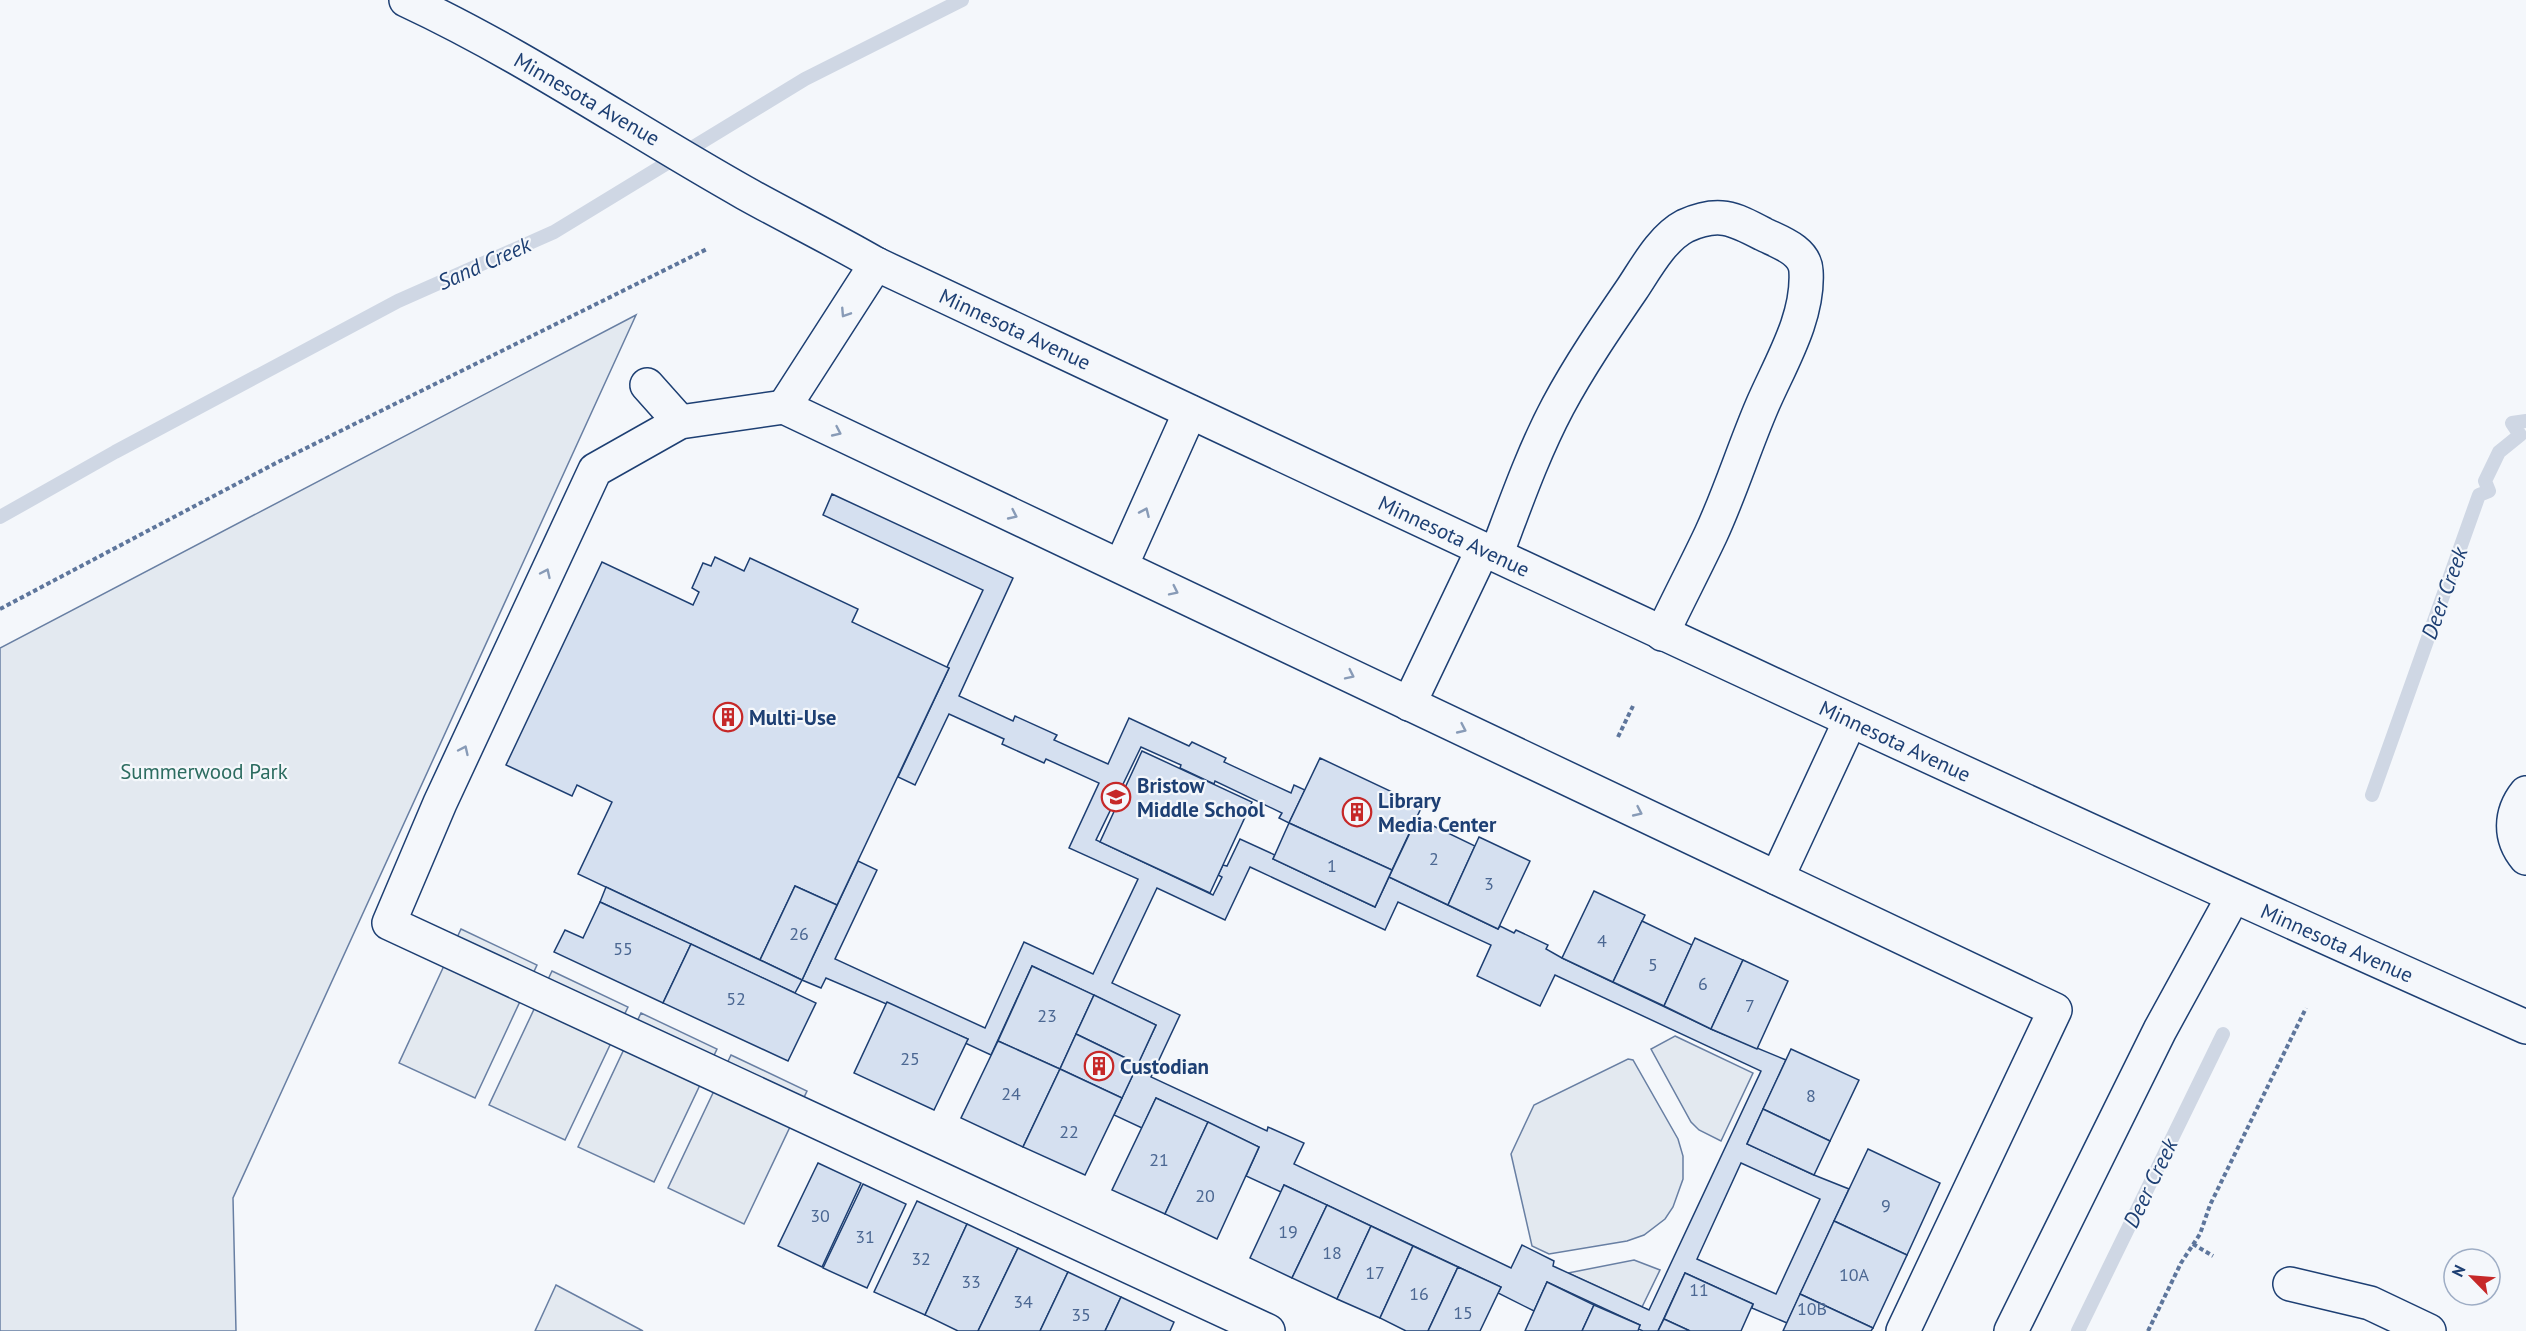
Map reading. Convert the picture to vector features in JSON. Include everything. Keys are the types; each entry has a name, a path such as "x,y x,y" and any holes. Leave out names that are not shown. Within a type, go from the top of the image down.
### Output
{"street":[{"name":"Minnesota Avenue","path":"406,0 460,26 610,111 745,193 816,229 876,264 1850,721 2233,897 2526,1027"},
{"path":"1409,704 1489,552 1557,408 1581,364 1669,238 1684,227 1709,218 1732,218 1790,247 1800,255 1807,268 1806,290 1796,329 1761,408 1712,533 1662,633"},
{"path":"784,407 876,264"},
{"path":"647,385 680,422"},
{"path":"1268,1331 389,923 440,803 594,470 680,422 784,407 2055,1010 1903,1331"},
{"path":"1121,566 1190,412"},
{"path":"1777,878 1850,721"},
{"path":"2526,793 2518,803 2512,821 2515,841 2526,858"},
{"path":"2011,1331 2160,1030 2233,897"},
{"path":"2290,1284 2370,1303 2429,1331"}],"path":[{"path":"2,608 276,463 707,249"},
{"path":"1618,737 1633,706"},
{"path":"2148,1331 2181,1263 2200,1234 2210,1205 2306,1008"},
{"path":"2193,1244 2213,1256"}],"green space":[{"name":"Summerwood Park","path":"636,315 233,1198 236,1331 0,1331 0,648"},
{"path":"461,929 537,965 475,1098 399,1063"},
{"path":"552,971 628,1007 565,1140 489,1105"},
{"path":"641,1013 717,1049 654,1182 578,1147"},
{"path":"1675,1036 1753,1073 1721,1141 1699,1130 1691,1122 1651,1049"},
{"path":"731,1055 807,1091 744,1224 668,1188"},
{"path":"1628,1059 1633,1060 1678,1139 1683,1156 1683,1179 1673,1207 1665,1219 1644,1235 1627,1241 1549,1254 1532,1246 1511,1154 1534,1105"},
{"path":"1634,1260 1660,1270 1642,1307 1568,1273"},
{"path":"556,1285 643,1331 535,1331"}],"building":[{"path":"832,494 1013,578 959,696 1013,721 1015,716 1057,735 1054,740 1108,764 1129,718 1189,746 1192,742 1226,758 1224,762 1291,793 1294,785 1305,790 1289,823 1279,818 1282,813 1215,781 1214,784 1180,768 1181,765 1141,747 1096,840 1213,895 1222,877 1218,875 1223,865 1227,866 1240,839 1275,855 1273,859 1375,907 1389,877 1498,929 1500,926 1514,933 1516,930 1548,945 1546,949 1562,958 1711,1029 1786,1060 1747,1144 1849,1189 1787,1323 1752,1308 1753,1304 1685,1273 1658,1331 1638,1329 1640,1325 1547,1282 1534,1311 1498,1293 1501,1287 1284,1185 1281,1192 1246,1176 1259,1147 1156,1098 1142,1128 1114,1115 1156,1025 1032,966 991,1055 965,1043 968,1039 826,978 821,988 802,980 858,861 877,870 835,959 985,1028 1024,942 1093,974 1138,879 1069,848 1099,783 1046,759 1044,763 1002,744 1004,739 949,714 915,785 898,777 983,590 823,515","holes":["1250,867 1385,930 1398,902 1491,945 1477,976 1540,1006 1555,975 1761,1071 1649,1310 1553,1266 1554,1261 1522,1245 1511,1268 1294,1164 1304,1143 1268,1127 1267,1131 1151,1077 1180,1015 1112,983 1157,888 1225,920","1741,1163 1820,1199 1776,1294 1697,1259"]},
{"name":"Multi-Use","path":"715,557 744,571 750,558 858,609 852,622 949,668 837,905 795,886 760,960 578,874 612,802 577,785 572,796 506,765 602,562 693,605 699,592 692,588 703,563 711,566"},
{"path":"1142,751 1252,802 1210,893 1100,842"},
{"name":"Library Media Center","path":"1320,758 1422,806 1392,870 1289,823"},
{"path":"1417,818 1475,846 1448,905 1389,877"},
{"path":"1289,823 1392,870 1375,907 1273,859"},
{"path":"1479,837 1530,861 1498,929 1448,905"},
{"path":"795,886 837,905 802,980 760,960"},
{"path":"606,887 802,980 795,993 600,902"},
{"path":"1594,891 1645,915 1613,982 1562,958"},
{"path":"600,902 691,944 663,1003 554,952 565,930 583,938"},
{"path":"1642,921 1692,945 1664,1006 1613,982"},
{"path":"1695,938 1743,960 1711,1029 1664,1006"},
{"path":"691,944 816,1003 788,1061 663,1003"},
{"path":"1743,960 1788,981 1757,1049 1711,1029"},
{"path":"1032,966 1094,995 1060,1069 998,1041"},
{"path":"1094,995 1156,1025 1138,1064 1076,1034"},
{"path":"887,1002 968,1039 934,1110 854,1073"},
{"name":"Custodian","path":"1076,1034 1138,1064 1122,1098 1060,1069"},
{"path":"998,1041 1060,1069 1023,1147 961,1118"},
{"path":"1791,1049 1859,1080 1830,1141 1763,1109"},
{"path":"1060,1069 1122,1098 1085,1175 1023,1147"},
{"path":"1156,1098 1208,1122 1165,1214 1112,1190"},
{"path":"1763,1109 1830,1141 1814,1175 1747,1144"},
{"path":"1208,1122 1259,1147 1217,1239 1165,1214"},
{"path":"1868,1149 1940,1183 1907,1255 1834,1221"},
{"path":"818,1163 861,1183 822,1267 778,1246"},
{"path":"863,1184 906,1204 867,1288 823,1268"},
{"path":"1284,1185 1327,1205 1292,1278 1250,1258"},
{"path":"917,1201 967,1224 925,1315 874,1292"},
{"path":"1327,1205 1371,1226 1337,1299 1292,1278"},
{"path":"1834,1221 1907,1255 1873,1328 1800,1294"},
{"path":"967,1224 1018,1248 978,1331 958,1331 925,1315"},
{"path":"1371,1226 1413,1246 1380,1318 1337,1299"},
{"path":"1413,1246 1458,1267 1428,1331 1406,1331 1380,1318"},
{"path":"1018,1248 1068,1272 1040,1331 978,1331"},
{"path":"1458,1267 1501,1287 1480,1331 1428,1331"},
{"path":"1068,1272 1121,1297 1105,1331 1040,1331"},
{"path":"1685,1273 1753,1304 1741,1331 1690,1331 1664,1319"},
{"path":"1547,1282 1594,1305 1582,1331 1525,1331"},
{"path":"1800,1294 1873,1328 1871,1331 1783,1331"},
{"path":"1121,1297 1174,1322 1170,1331 1105,1331"},
{"path":"1594,1305 1640,1325 1638,1331 1582,1331"},
{"path":"1664,1319 1690,1331 1658,1331"}],"waterway":[{"name":"Sand Creek","path":"0,517 115,452 398,301 554,232 805,79 962,0"},
{"name":"Deer Creek","path":"2372,795 2479,495 2489,491 2485,481 2499,452 2520,435 2512,423 2526,421"},
{"name":"Deer Creek","path":"2078,1331 2223,1034"}],"place":[{"name":"Multi-Use","path":"728,717"},
{"name":"Bristow Middle School","path":"1116,797"},
{"name":"Library Media Center","path":"1357,812"},
{"name":"Custodian","path":"1099,1066"}]}
